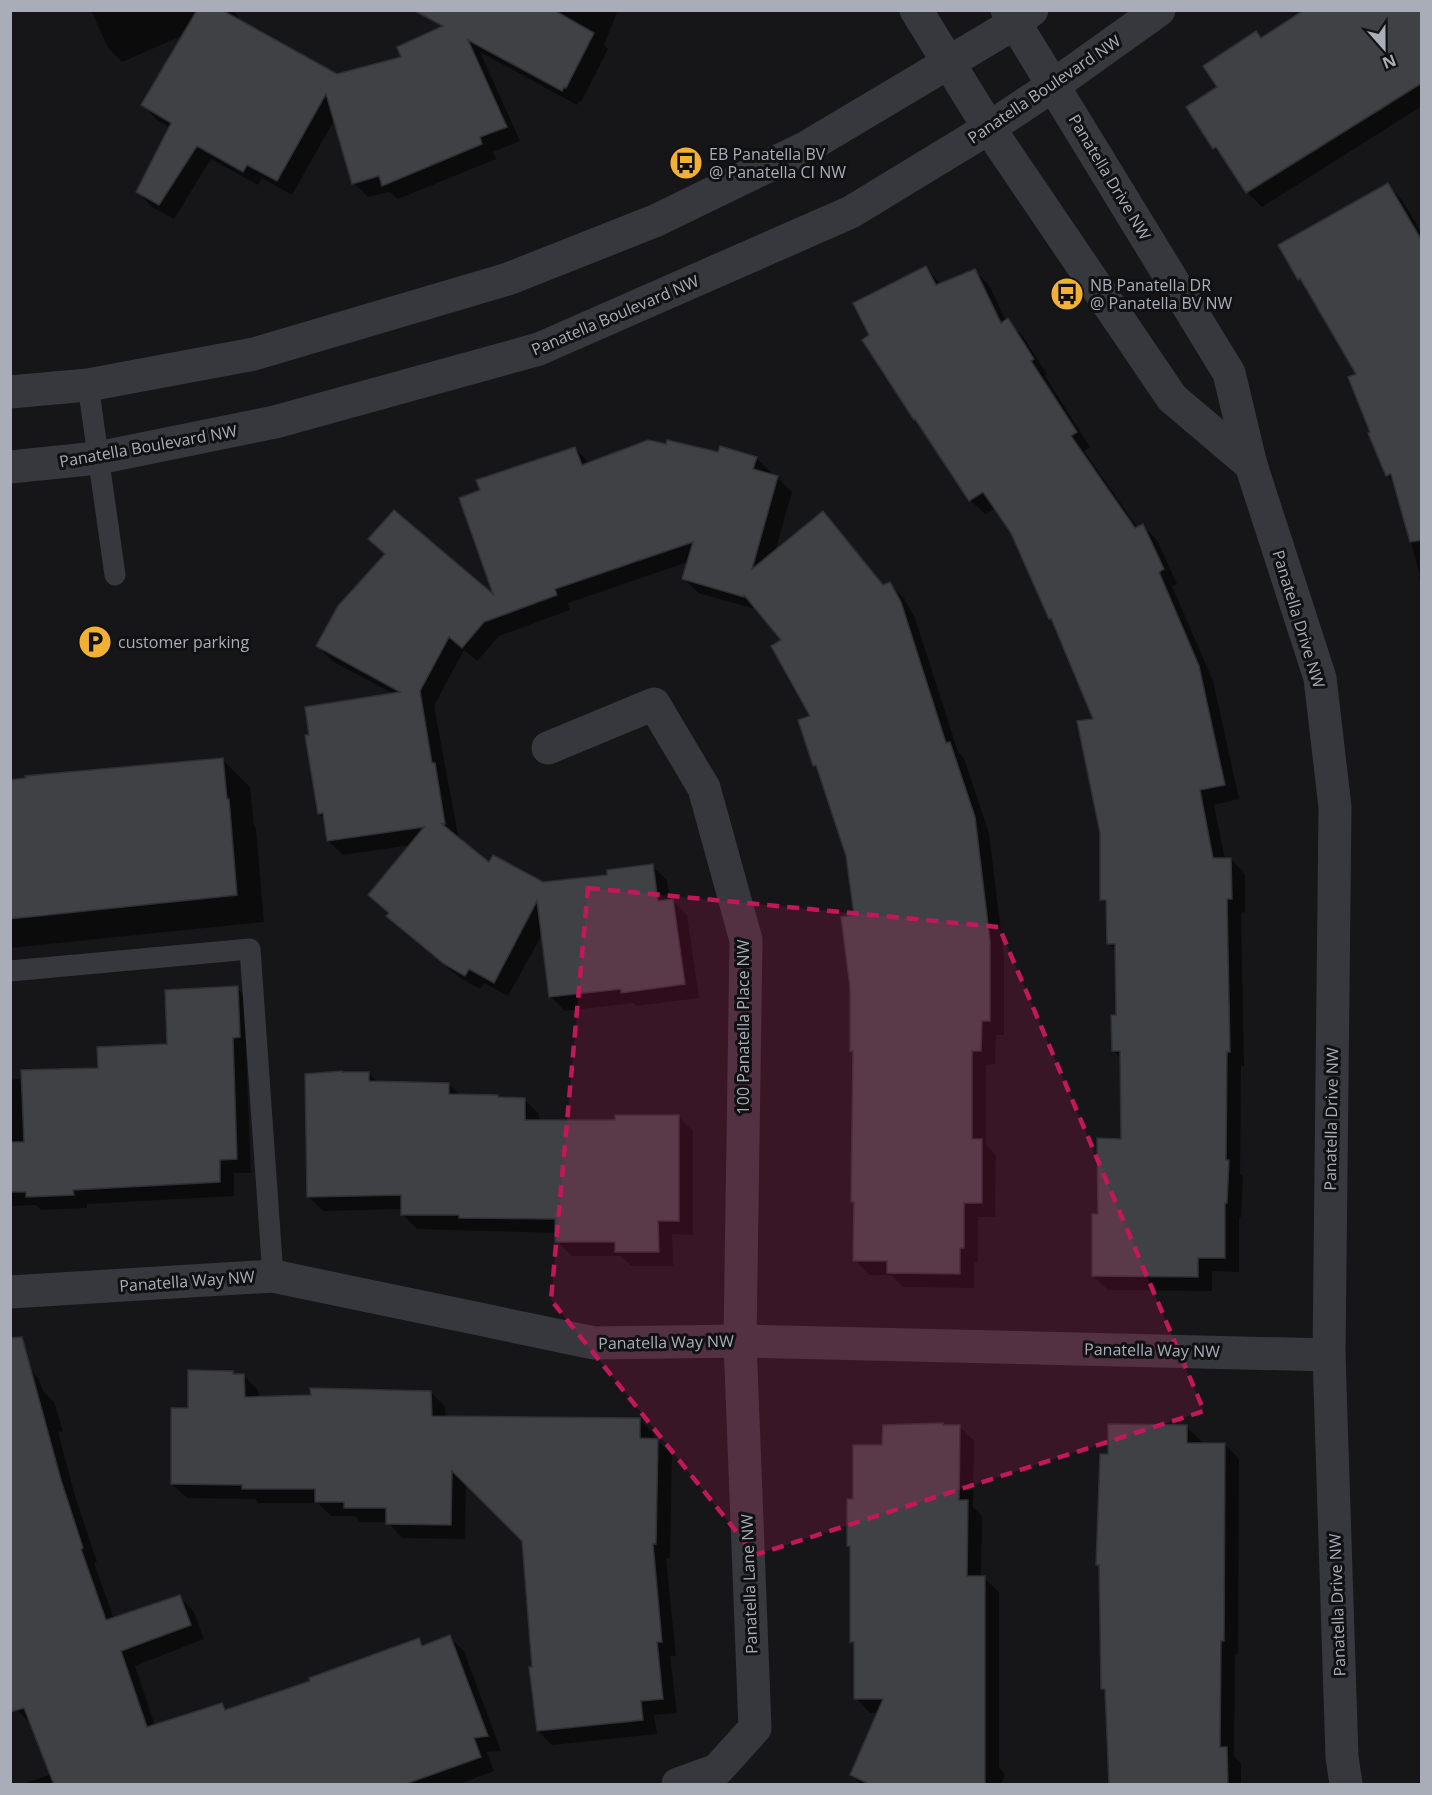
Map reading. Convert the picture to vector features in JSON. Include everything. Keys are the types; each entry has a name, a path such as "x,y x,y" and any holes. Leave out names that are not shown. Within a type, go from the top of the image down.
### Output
{"street":[{"path":"916,10 989,128 1172,398 1251,465"},
{"name":"Panatella Boulevard NW","path":"10,467 98,458 275,422 539,349 852,212 989,128 1159,10"},
{"path":"10,393 88,385 254,354 508,279 657,220 807,147 948,63 1018,15"},
{"name":"Panatella Drive NW","path":"1018,15 1054,85 1229,373 1251,465 1320,678 1335,807 1329,1355 1342,1757 1346,1785"},
{"name":"100 Panatella Place NW","path":"548,748 654,704 704,788 746,940 740,1341"},
{"name":"Panatella Way NW","path":"10,1292 273,1276 594,1343 740,1341 1329,1355"},
{"name":"Panatella Lane NW","path":"678,1785 717,1770 755,1728 740,1341"}],"lane":[{"path":"88,385 115,575"},
{"path":"10,971 250,949 273,1276"}],"highlighted area":[{"path":"588,888 999,927 1204,1411 755,1555 551,1300"}],"building":[{"path":"197,10 222,10 337,74 401,57 397,47 443,26 413,10 554,10 594,33 566,88 564,87 562,91 468,40 507,127 480,137 482,144 382,186 379,176 352,184 326,94 277,181 247,165 243,172 197,146 159,205 136,192 171,123 141,105"},
{"path":"1304,10 1422,10 1422,83 1246,193 1216,147 1213,149 1186,107 1217,87 1203,66 1256,31 1261,38"},
{"path":"1388,183 1422,241 1422,540 1410,542 1391,474 1386,476 1348,377 1356,374 1278,245"},
{"path":"926,266 936,285 975,269 1001,323 1008,318 1034,359 1031,361 1077,432 1071,436 1135,528 1143,524 1164,569 1159,572 1199,666 1225,785 1200,790 1213,858 1231,858 1232,899 1227,899 1230,1052 1227,1052 1226,1160 1229,1160 1227,1203 1225,1203 1225,1258 1198,1258 1198,1277 1092,1276 1092,1214 1098,1214 1097,1138 1121,1139 1120,1051 1112,1051 1111,1015 1116,1015 1115,944 1107,944 1106,900 1100,900 1100,833 1077,721 1093,719 1051,618 1049,619 1011,533 983,492 969,501 862,340 869,335 853,303"},
{"path":"648,440 666,444 667,440 718,452 720,446 757,457 753,469 778,476 752,569 823,511 883,585 890,582 901,602 946,743 950,742 975,817 990,941 990,1021 982,1021 981,1051 972,1051 972,1139 982,1139 982,1203 964,1203 964,1248 960,1248 960,1274 887,1273 887,1261 853,1261 854,1202 851,1202 853,1051 850,1051 850,987 841,917 854,915 846,856 816,765 813,766 798,720 810,716 771,646 781,640 744,595 744,597 682,579 693,542 555,589 557,595 484,622 462,648 449,637 420,691 432,763 435,763 445,824 442,824 489,862 493,855 543,882 607,875 607,870 653,864 658,901 673,899 685,984 621,993 621,989 549,997 537,901 494,983 469,969 465,976 444,964 386,916 389,913 368,895 424,827 327,841 323,813 318,814 305,735 309,735 305,707 400,692 316,646 338,606 385,554 368,539 394,510 493,594 459,498 480,490 476,480 575,447 582,465"},
{"path":"223,758 227,799 229,799 237,895 10,919 10,780 26,778 25,776"},
{"path":"238,986 240,1037 233,1038 237,1159 220,1160 220,1182 73,1190 74,1195 26,1197 26,1192 10,1192 10,1142 24,1142 21,1070 98,1068 97,1047 167,1044 165,990"},
{"path":"342,1071 369,1072 369,1081 449,1083 449,1094 525,1098 525,1120 615,1120 615,1115 679,1115 679,1221 658,1221 659,1252 615,1252 615,1242 555,1242 555,1219 401,1215 401,1195 307,1197 305,1074"},
{"path":"22,1337 61,1480 83,1548 81,1549 106,1620 180,1595 191,1625 121,1651 147,1727 222,1703 225,1710 310,1681 309,1678 419,1638 422,1646 450,1635 488,1736 474,1738 481,1757 403,1785 54,1785 24,1708 10,1712 10,1338"},
{"path":"188,1370 233,1371 233,1374 244,1374 245,1397 311,1395 310,1388 431,1391 432,1416 640,1418 640,1438 658,1439 656,1544 653,1544 662,1642 657,1642 663,1699 641,1701 643,1720 537,1731 529,1667 532,1667 522,1541 452,1471 451,1525 386,1524 386,1508 344,1508 344,1502 315,1502 315,1489 242,1489 242,1485 171,1484 171,1408 188,1408"},
{"path":"943,1423 943,1425 960,1425 959,1500 968,1500 967,1576 985,1576 985,1785 871,1785 850,1775 883,1699 854,1699 854,1642 850,1642 850,1546 847,1546 847,1499 853,1499 853,1445 882,1445 883,1425"},
{"path":"1108,1424 1187,1425 1187,1443 1225,1443 1224,1641 1221,1641 1220,1747 1227,1747 1228,1785 1109,1785 1105,1689 1101,1689 1099,1565 1096,1565 1100,1454 1108,1454"}],"place":[{"name":"EB Panatella BV @ Panatella CI NW","path":"686,163"},
{"name":"NB Panatella DR @ Panatella BV NW","path":"1067,294"},
{"name":"customer parking","path":"95,642"}]}
